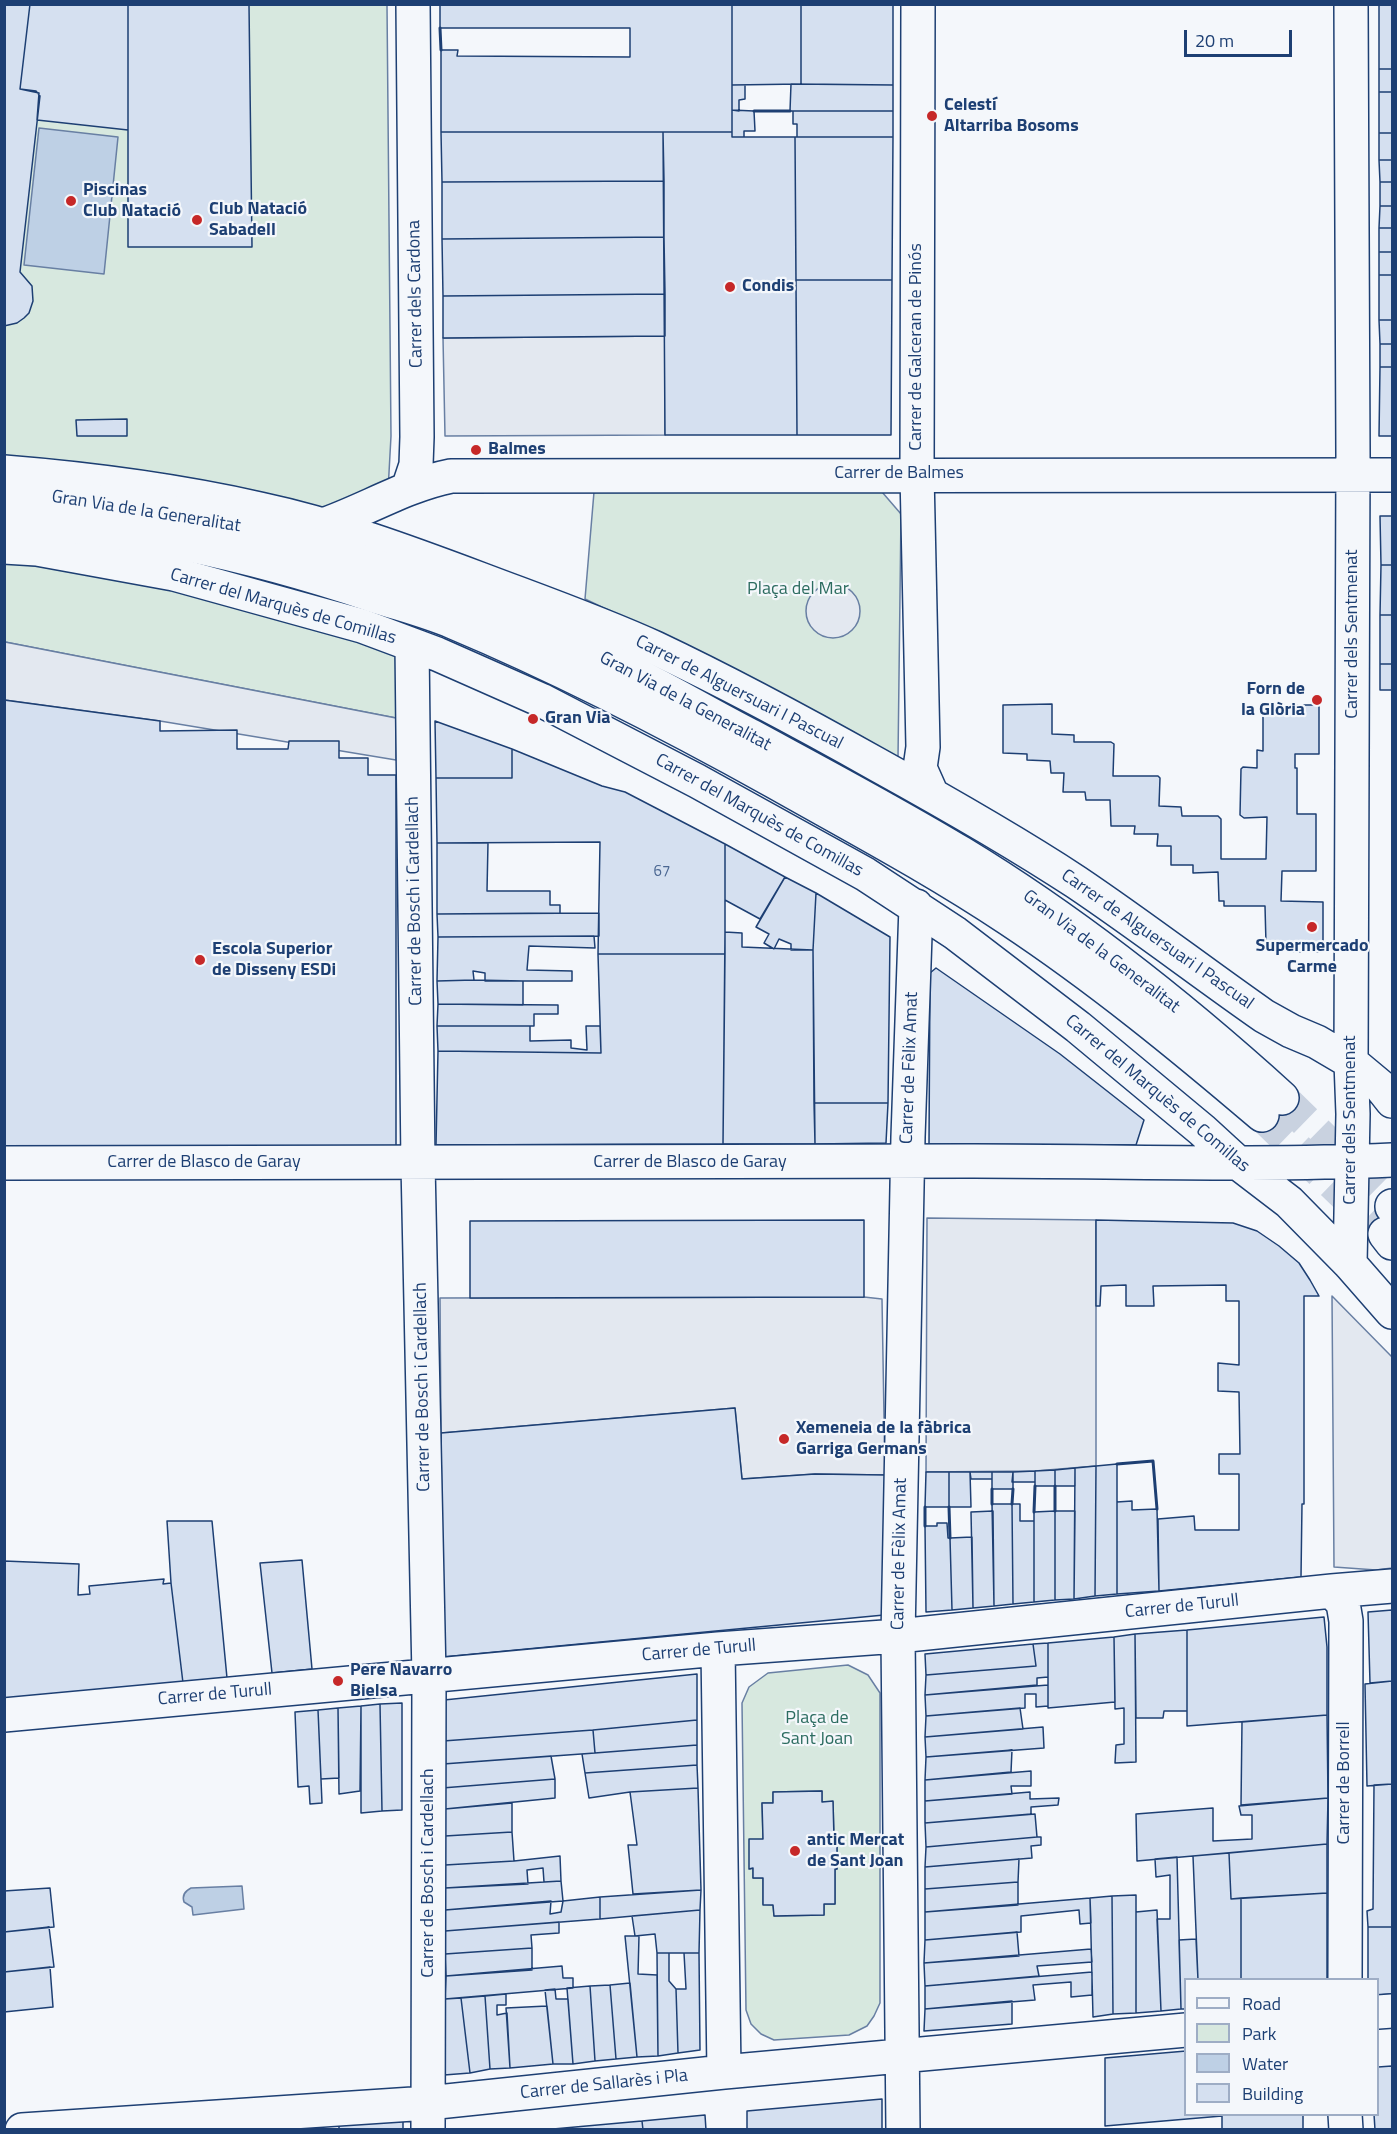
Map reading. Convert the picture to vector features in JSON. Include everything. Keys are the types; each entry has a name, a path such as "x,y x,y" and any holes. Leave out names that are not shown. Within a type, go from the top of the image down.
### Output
{"street":[{"name":"Carrer dels Cardona","path":"408,489 416,465 417,437 413,4"},
{"name":"Carrer de Galceran de Pinós","path":"918,4 917,474 922,747 920,768 932,795"},
{"name":"Carrer dels Sentmenat","path":"1350,1264 1373,1161 1351,1062 1353,475 1351,4"},
{"name":"Carrer de Alguersuari I Pascual","path":"4,472 92,479 152,488 263,509 323,525 417,556 653,647 783,711 932,795 1078,884 1264,1016 1351,1062 1381,1087 1392,1101"},
{"name":"Carrer de Balmes","path":"408,489 434,479 451,476 1392,475"},
{"path":"323,525 354,514 408,489"},
{"name":"Gran Via de la Generalitat","path":"4,493 72,498 207,518 314,545 416,580 522,622 614,663 844,786 962,854 1051,912 1104,951 1241,1060 1272,1106 1205,1066 1090,977 1009,919 862,830 666,722 586,681 449,620 329,580 206,547 112,530 4,521"},
{"path":"4,543 112,530 352,623"},
{"name":"Carrer del Marquès de Comillas","path":"4,547 37,549 174,574 352,623 412,645 541,700 717,792 866,874 955,933 1078,1027 1238,1163 1289,1202 1350,1264 1392,1312"},
{"name":"Carrer de Bosch i Cardellach","path":"412,645 418,1164 429,1676 428,2116"},
{"name":"Carrer de Fèlix Amat","path":"903,2130 898,1636 907,1163 916,906"},
{"name":"Carrer de Blasco de Garay","path":"4,1163 907,1163 971,1161 1238,1163 1373,1161"},
{"name":"Carrer de Turull","path":"4,1714 718,1649 898,1636 1332,1591 1392,1587"},
{"name":"Carrer de Borrell","path":"1332,1591 1343,1603 1346,1621 1345,1978"},
{"path":"718,1649 724,2073"},
{"name":"Carrer de Sallarès i Pla","path":"22,2130 428,2116 724,2073 1184,2030"}],"green space":[{"name":"Club Natació Sabadell","path":"4,5 387,5 391,436 388,491 323,525 5,470"},
{"name":"Plaça del Mar","path":"876,485 901,514 898,758 721,664 585,599 594,492"},
{"path":"4,563 132,575 399,652 396,718 5,642"},
{"name":"Plaça de Sant Joan","path":"848,1665 868,1675 880,1693 880,2003 867,2026 849,2035 774,2040 761,2034 751,2024 746,2010 742,1703 749,1687 768,1673","holes":["822,1791 822,1802 833,1802 834,1838 837,1838 835,1904 824,1904 824,1915 774,1916 773,1905 763,1904 763,1878 753,1878 753,1868 750,1869 763,1839 762,1803 773,1803 773,1792"]}],"shaded area":[{"path":"665,336 665,435 445,436 443,338"},
{"path":"828,584 838,584 848,588 856,596 860,611 856,626 848,634 838,638 828,638 818,634 810,626 806,616 806,606 810,596 818,588"},
{"path":"5,642 396,718 396,760 160,721 5,700"},
{"path":"927,1218 1096,1220 1096,1466 1035,1471 926,1472"},
{"path":"1332,1296 1392,1357 1392,1568 1376,1570 1334,1567"},
{"path":"864,1297 882,1299 885,1475 815,1474 742,1479 735,1408 441,1433 440,1298"}],"water":[{"name":"Piscinas Club Natació","path":"39,128 118,137 104,274 24,265"},
{"path":"242,1886 244,1909 193,1915 192,1907 184,1902 183,1898 191,1888"}],"building":[{"path":"4,4 30,4 20,89 36,91 40,96 20,272 32,286 33,301 29,313 24,318 17,323 4,326"},
{"path":"30,4 128,4 128,130 37,120 39,93 20,89"},
{"path":"128,4 290,4 249,5 252,247 128,247"},
{"path":"440,4 732,4 732,132 441,132 441,50 458,50 457,56 630,57 630,28 440,28"},
{"path":"732,4 801,4 801,84 732,85"},
{"path":"801,4 893,4 893,85 801,84"},
{"path":"1379,4 1392,4 1392,69 1379,69"},
{"path":"1379,69 1392,69 1392,92 1379,92"},
{"path":"791,84 893,85 893,111 790,111"},
{"path":"732,85 745,85 745,99 739,100 739,111 732,110"},
{"path":"1379,92 1392,92 1392,133 1379,133"},
{"path":"732,110 754,111 755,131 744,131 744,137 732,137"},
{"path":"793,111 893,111 893,137 797,137 797,124 793,124"},
{"path":"441,132 663,132 664,181 442,182"},
{"name":"Condis","path":"663,132 732,132 732,137 795,137 797,435 665,435"},
{"path":"1379,133 1392,133 1392,160 1379,160"},
{"path":"795,137 893,137 892,280 796,280"},
{"path":"1379,160 1392,160 1392,182 1380,182"},
{"path":"664,181 664,237 442,239 442,182"},
{"path":"1380,182 1392,182 1392,206 1380,206"},
{"path":"1380,206 1392,206 1392,228 1379,228"},
{"path":"1379,228 1392,228 1392,252 1379,252"},
{"path":"664,237 665,294 443,296 442,239"},
{"path":"1379,252 1392,252 1392,275 1379,275"},
{"path":"1379,275 1392,275 1392,320 1379,320"},
{"path":"796,280 892,280 891,435 797,435"},
{"path":"665,294 665,336 443,338 443,296"},
{"path":"1379,320 1392,320 1392,344 1380,344"},
{"path":"1380,344 1392,344 1392,367 1380,367"},
{"path":"1380,367 1392,367 1392,436 1379,436"},
{"path":"127,419 127,436 77,436 76,420"},
{"path":"1380,516 1392,516 1392,565 1381,565"},
{"path":"1381,565 1392,565 1392,615 1380,615"},
{"path":"1380,615 1392,615 1392,664 1380,664"},
{"path":"1380,664 1392,664 1392,690 1380,690"},
{"name":"Escola Superior de Disseny ESDi","path":"4,700 160,721 160,731 237,730 237,749 288,749 289,741 339,741 339,758 368,758 368,775 396,775 396,1146 4,1147"},
{"path":"1052,704 1052,734 1074,735 1074,742 1111,742 1114,744 1113,776 1158,776 1160,778 1159,806 1181,807 1182,816 1218,816 1221,819 1221,859 1266,859 1267,817 1244,818 1240,815 1241,769 1243,767 1257,768 1257,750 1263,751 1263,705 1319,705 1319,754 1295,754 1297,814 1316,814 1316,871 1282,871 1281,901 1323,902 1323,952 1291,952 1291,945 1266,944 1265,906 1224,906 1224,901 1219,901 1218,872 1193,873 1193,865 1171,865 1171,846 1157,846 1158,834 1134,834 1135,826 1111,826 1110,800 1086,800 1085,792 1063,792 1064,773 1051,773 1050,761 1027,760 1027,754 1003,753 1003,705"},
{"path":"435,721 512,749 512,778 436,778"},
{"path":"512,749 602,786 625,792 725,844 725,954 598,954 600,842 437,843 436,778 512,778"},
{"path":"437,843 488,843 487,891 550,891 550,905 560,905 560,913 437,914"},
{"path":"725,844 785,877 760,919 725,900"},
{"path":"785,877 816,893 813,950 791,950 791,944 779,939 774,949 764,943 769,934 756,927"},
{"path":"816,893 890,937 888,1103 814,1103 813,950"},
{"path":"599,913 599,936 438,937 437,914"},
{"path":"725,932 742,933 742,947 813,950 815,1144 723,1144"},
{"path":"594,936 595,948 529,946 527,970 572,971 572,981 485,981 485,973 473,971 474,980 437,981 438,937"},
{"path":"598,954 725,954 723,1144 436,1145 438,1051 601,1053"},
{"path":"936,968 1060,1054 1144,1120 1136,1145 929,1144 930,973"},
{"path":"437,981 523,981 523,1005 438,1004"},
{"path":"438,1004 558,1005 558,1014 534,1014 534,1026 437,1026"},
{"path":"437,1026 530,1026 530,1041 571,1040 571,1048 587,1050 586,1026 600,1026 601,1053 438,1051"},
{"path":"814,1103 888,1103 886,1143 815,1144"},
{"path":"864,1220 864,1297 470,1298 470,1221"},
{"path":"1096,1220 1233,1223 1257,1231 1279,1246 1299,1263 1310,1280 1319,1296 1304,1296 1304,1504 1302,1504 1301,1577 1159,1591 1158,1519 1194,1516 1195,1530 1239,1530 1239,1474 1219,1474 1219,1454 1240,1454 1239,1392 1218,1391 1218,1363 1239,1365 1239,1301 1226,1301 1226,1285 1153,1286 1154,1306 1126,1306 1126,1285 1101,1286 1100,1306 1096,1306"},
{"path":"735,1408 742,1479 815,1474 885,1475 884,1615 443,1657 441,1433"},
{"path":"1117,1464 1117,1594 1095,1596 1096,1466"},
{"path":"1096,1466 1095,1596 1074,1599 1075,1468"},
{"path":"1075,1468 1075,1486 1055,1486 1055,1470"},
{"path":"1055,1470 1055,1486 1035,1486 1035,1471"},
{"path":"1035,1471 1035,1482 1012,1482 1013,1472"},
{"path":"926,1472 949,1472 949,1507 925,1507"},
{"path":"949,1472 970,1472 971,1507 949,1507"},
{"path":"970,1472 992,1472 992,1479 971,1479"},
{"path":"992,1472 1013,1472 1013,1489 992,1489"},
{"path":"1132,1501 1132,1510 1157,1509 1159,1591 1117,1594 1117,1502"},
{"path":"992,1504 1012,1504 1013,1604 994,1606"},
{"path":"1012,1504 1020,1504 1020,1521 1034,1521 1034,1602 1013,1604"},
{"path":"993,1511 994,1606 973,1608 971,1512"},
{"path":"1055,1511 1075,1511 1074,1599 1055,1600"},
{"path":"1055,1511 1055,1600 1034,1602 1034,1512"},
{"path":"167,1521 212,1521 227,1678 183,1683 171,1583"},
{"path":"937,1523 947,1523 948,1538 950,1538 952,1610 926,1612 925,1526 937,1526"},
{"path":"972,1537 973,1608 952,1610 950,1538"},
{"path":"302,1560 312,1669 272,1673 260,1563"},
{"path":"4,1561 79,1564 78,1595 90,1594 89,1586 164,1579 163,1584 171,1583 183,1683 4,1699"},
{"path":"1392,1610 1392,1681 1370,1683 1368,1612"},
{"path":"1324,1617 1327,1647 1327,1715 1187,1726 1187,1630"},
{"path":"1187,1630 1187,1711 1164,1711 1163,1718 1136,1718 1135,1634"},
{"path":"1135,1634 1136,1762 1115,1763 1116,1745 1124,1744 1124,1708 1115,1709 1114,1637"},
{"path":"1114,1637 1115,1702 1048,1708 1048,1643"},
{"path":"1048,1643 1048,1677 1037,1678 1037,1685 925,1695 926,1675 1036,1666 1033,1644"},
{"path":"1033,1644 1036,1666 926,1675 925,1654"},
{"path":"697,1674 697,1720 443,1741 444,1700"},
{"path":"1392,1681 1392,1784 1367,1786 1365,1684"},
{"path":"1048,1685 1048,1706 1036,1707 1036,1694 1025,1694 1025,1708 926,1716 925,1695"},
{"path":"402,1703 402,1810 382,1811 380,1704"},
{"path":"380,1704 382,1811 361,1813 361,1706"},
{"path":"361,1706 360,1791 339,1794 338,1708"},
{"path":"338,1708 339,1778 321,1779 318,1710"},
{"path":"1020,1708 1023,1729 925,1737 926,1716"},
{"path":"318,1710 322,1803 310,1804 309,1786 298,1787 295,1712"},
{"path":"1327,1715 1328,1798 1241,1805 1242,1722"},
{"path":"697,1720 697,1745 595,1753 593,1730"},
{"path":"1043,1727 1044,1748 926,1757 925,1737"},
{"path":"593,1730 595,1753 443,1764 443,1741"},
{"path":"697,1745 697,1765 585,1773 582,1754"},
{"path":"1012,1750 1011,1772 925,1780 926,1757"},
{"path":"551,1756 555,1779 442,1788 443,1764"},
{"path":"697,1765 698,1788 630,1792 589,1798 585,1773"},
{"path":"1031,1771 1031,1786 1011,1786 1012,1794 925,1801 925,1780"},
{"path":"555,1779 555,1798 445,1809 442,1788"},
{"path":"1392,1784 1392,1927 1368,1927 1367,1911 1373,1909 1374,1785"},
{"path":"698,1788 701,1890 633,1894 628,1845 637,1845 630,1792"},
{"path":"822,1791 822,1802 833,1801 834,1838 837,1838 835,1904 824,1904 824,1915 774,1916 773,1905 763,1905 763,1878 753,1878 753,1868 749,1869 749,1839 763,1839 762,1803 773,1803 773,1792"},
{"path":"1030,1792 1030,1799 1059,1798 1058,1805 1031,1807 1031,1814 925,1823 925,1801"},
{"path":"1328,1798 1327,1844 1137,1861 1136,1814 1213,1808 1213,1841 1252,1839 1252,1815 1241,1815 1239,1806"},
{"path":"512,1803 512,1832 445,1836 445,1809"},
{"path":"1035,1814 1037,1837 926,1847 925,1823"},
{"path":"512,1832 514,1861 445,1865 445,1836"},
{"path":"1041,1837 1041,1845 1031,1846 1032,1858 925,1867 926,1847"},
{"path":"1327,1844 1327,1893 1231,1899 1229,1853"},
{"path":"1229,1853 1231,1899 1241,1898 1241,1978 1198,1978 1193,1856"},
{"path":"560,1856 561,1881 544,1882 543,1868 527,1870 528,1884 445,1888 445,1865"},
{"path":"1177,1857 1181,2009 1161,2011 1157,1919 1170,1919 1170,1875 1156,1877 1155,1859"},
{"path":"1019,1859 1018,1882 925,1889 925,1867"},
{"path":"561,1881 563,1901 445,1910 445,1888"},
{"path":"1018,1882 1018,1905 925,1912 925,1889"},
{"path":"50,1888 54,1927 4,1932 4,1891"},
{"path":"701,1890 700,1910 600,1919 600,1897"},
{"path":"1327,1893 1327,1978 1241,1978 1241,1898"},
{"path":"1136,1895 1136,2013 1113,2014 1112,1896"},
{"path":"1112,1896 1113,2014 1093,2017 1090,1898"},
{"path":"600,1897 600,1919 445,1931 445,1910 551,1901 550,1914 561,1912 563,1901"},
{"path":"1090,1898 1091,1923 1080,1924 1079,1910 1021,1916 1021,1932 925,1940 925,1912"},
{"path":"700,1910 699,1953 657,1953 655,1934 635,1936 632,1916"},
{"path":"1157,1910 1161,2011 1136,2013 1136,1912"},
{"path":"559,1922 559,1933 531,1935 532,1948 445,1954 445,1931"},
{"path":"49,1927 54,1967 4,1972 4,1932"},
{"path":"1368,1927 1392,1927 1392,1994 1379,1995 1379,1978 1368,1978"},
{"path":"1017,1932 1019,1956 924,1963 925,1940"},
{"path":"625,1936 639,1936 638,1974 657,1975 658,2056 637,2057"},
{"path":"1196,1939 1198,1978 1184,1978 1184,2009 1181,2009 1179,1940"},
{"path":"532,1948 532,1970 446,1976 445,1954"},
{"path":"1091,1949 1092,1962 1037,1966 1039,1976 925,1986 924,1963"},
{"path":"657,1953 669,1953 669,1981 676,1989 678,2053 658,2056"},
{"path":"684,1953 699,1953 700,2050 678,2053 676,1989 686,1989"},
{"path":"562,1966 563,1978 573,1978 573,1988 445,1999 446,1976"},
{"path":"50,1967 53,2007 4,2012 4,1972"},
{"path":"1092,1972 1092,1995 1071,1997 1071,1982 1033,1985 1035,2000 925,2009 925,1986"},
{"path":"630,1983 637,2057 616,2059 610,1985"},
{"path":"610,1985 616,2059 595,2061 590,1986"},
{"path":"590,1986 595,2061 573,2064 567,1988"},
{"path":"555,1989 556,1999 568,1999 573,2064 553,2064 545,1990"},
{"path":"506,1994 506,2005 497,2005 497,2015 507,2013 510,2068 490,2069 485,1996"},
{"path":"485,1996 490,2069 470,2073 461,1998"},
{"path":"461,1998 470,2073 444,2075 445,1999"},
{"path":"1012,2001 1012,2024 924,2031 925,2009"},
{"path":"547,2006 553,2064 510,2068 506,2008"},
{"path":"1184,2051 1184,2116 1222,2116 1105,2126 1105,2058"},
{"path":"1392,2066 1392,2130 1375,2130 1374,2116 1379,2116 1379,2067"},
{"path":"882,2099 882,2130 747,2130 747,2111"},
{"path":"403,2113 403,2130 339,2130 339,2120"},
{"path":"705,2115 706,2130 643,2130 642,2121"},
{"path":"1222,2116 1303,2116 1303,2130 1222,2130"},
{"path":"642,2121 643,2130 542,2130"}],"tunnel":[{"path":"1282,1098 1392,1206"},
{"path":"1262,1115 1385,1234"}],"wall":[{"path":"440,28 441,50"},
{"path":"754,111 790,111"},
{"path":"1117,1464 1153,1461 1157,1509"},
{"path":"1034,1512 1035,1486"},
{"path":"1055,1486 1055,1511"},
{"path":"992,1489 992,1504"},
{"path":"1012,1504 1013,1489"},
{"path":"925,1507 925,1526"},
{"path":"949,1507 950,1538"}],"place":[{"name":"Celestí Altarriba Bosoms","path":"932,116"},
{"name":"Piscinas Club Natació","path":"71,201"},
{"name":"Club Natació Sabadell","path":"197,220"},
{"name":"Condis","path":"730,287"},
{"name":"Balmes","path":"476,450"},
{"name":"Forn de la Glòria","path":"1317,700"},
{"name":"Gran Via","path":"533,719"},
{"name":"Supermercado Carme","path":"1312,927"},
{"name":"Escola Superior de Disseny ESDi","path":"200,960"},
{"name":"Xemeneia de la fàbrica Garriga Germans","path":"784,1439"},
{"name":"Pere Navarro Bielsa","path":"338,1681"},
{"name":"antic Mercat de Sant Joan","path":"795,1851"}]}
